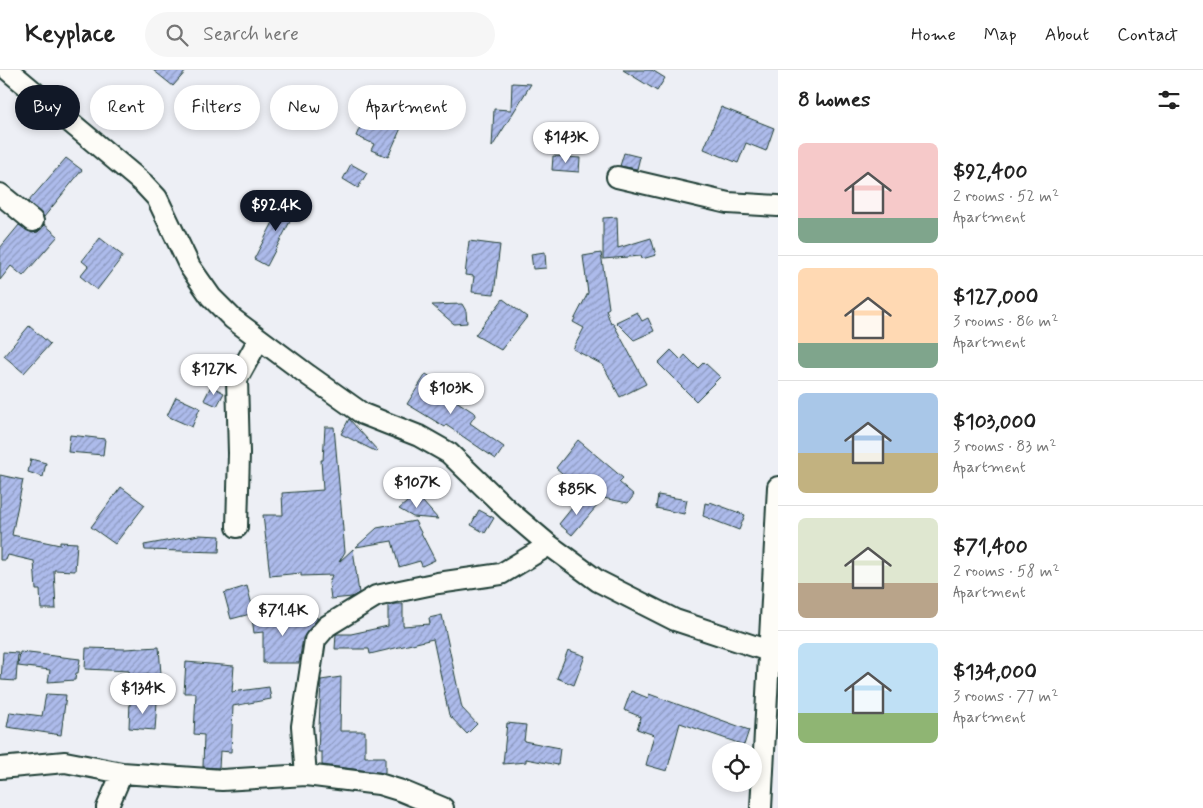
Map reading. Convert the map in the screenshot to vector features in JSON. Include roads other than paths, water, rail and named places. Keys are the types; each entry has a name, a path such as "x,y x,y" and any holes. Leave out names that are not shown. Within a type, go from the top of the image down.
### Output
{"street":[{"path":"8,70 157,198 190,267 211,297 233,319 259,339 363,414 418,436 449,453 486,492 549,544 598,581 675,620 773,653"},
{"path":"617,177 728,203 778,206"},
{"path":"0,194 33,221"},
{"path":"237,527 238,379 259,339"},
{"path":"761,808 773,653 778,487"},
{"path":"306,775 302,726 315,640 327,626 376,596 438,583 501,574 549,544"},
{"path":"0,768 65,762 122,773 222,780 306,775 379,784 402,790 443,808"},
{"path":"107,808 122,773"}]}
